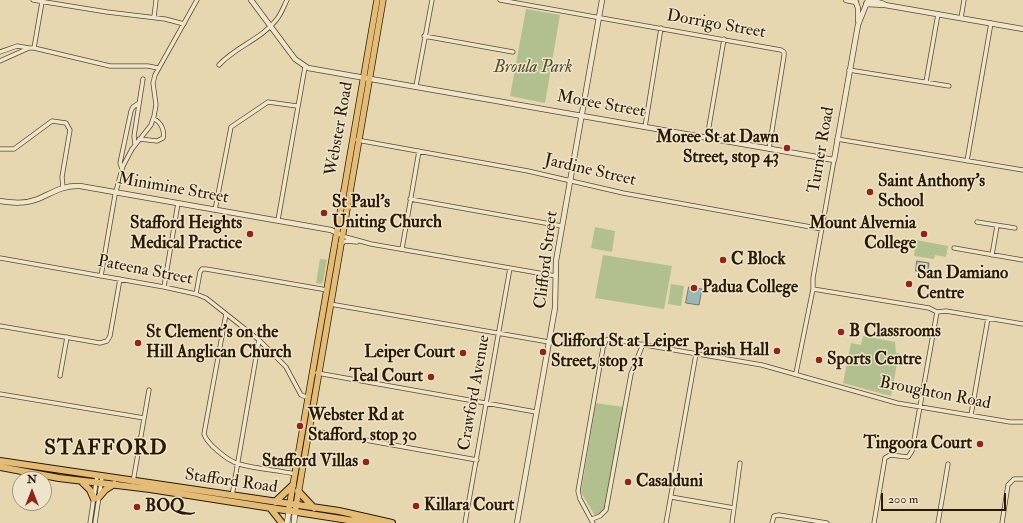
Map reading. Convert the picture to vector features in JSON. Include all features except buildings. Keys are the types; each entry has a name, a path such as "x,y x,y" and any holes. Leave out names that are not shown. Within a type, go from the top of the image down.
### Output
{"highway":[{"name":"Stafford Road","path":"0,461 114,484 292,508 367,522 389,522"},
{"name":"Stafford Road","path":"0,467 81,481 99,480 133,482 232,496 273,506"},
{"path":"81,481 97,498 114,484"},
{"path":"282,523 273,506 293,484"},
{"path":"298,491 314,508"},
{"name":"Stafford Road","path":"292,508 314,508 368,516 389,522"}],"main road":[{"name":"Webster Road","path":"294,523 292,508 293,484 311,399 336,232 366,78 377,0"},
{"name":"Webster Road","path":"366,78 383,0"},
{"name":"Webster Road","path":"315,373 330,304 342,236 355,140"},
{"name":"Webster Road","path":"287,523 298,491 309,430 311,399"}],"street":[{"path":"33,0 42,2 57,2 112,13 154,17 184,24"},
{"path":"154,17 156,0"},
{"path":"101,276 116,192 122,169 135,144 154,119 156,106 154,81 158,68 197,0"},
{"path":"251,0 296,60 305,67 278,220"},
{"path":"219,65 230,54 271,25 279,17 287,0"},
{"path":"416,86 424,36 432,0"},
{"name":"Dorrigo Street","path":"500,0 781,50 784,52 769,149"},
{"name":"Clifford Street","path":"517,523 556,300 556,276 562,226 602,0"},
{"path":"846,0 866,4 885,5 1023,29"},
{"path":"871,0 885,5"},
{"path":"961,18 964,0"},
{"path":"34,48 42,2"},
{"name":"Turner Road","path":"856,2 858,25"},
{"name":"Turner Road","path":"796,373 810,297 813,289 849,70 858,25 866,4"},
{"path":"926,82 938,14"},
{"path":"967,161 991,23"},
{"path":"645,127 661,28"},
{"path":"424,36 513,52"},
{"path":"707,138 724,39"},
{"path":"0,52 20,45 110,66 148,66 158,68"},
{"path":"0,61 29,48"},
{"name":"Moree Street","path":"305,67 834,160"},
{"path":"849,70 949,86"},
{"path":"135,144 134,136 143,79"},
{"path":"216,210 231,127 269,101 298,106"},
{"path":"122,169 120,163 131,109 139,104"},
{"path":"140,139 157,141 162,138 163,132 160,124 154,119"},
{"path":"0,148 14,149 52,121 66,122 70,130 62,177 63,188"},
{"name":"Jardine Street","path":"355,140 534,172 623,193 822,228"},
{"path":"837,140 1023,170"},
{"path":"402,249 419,151"},
{"name":"Minimine Street","path":"0,201 12,203 29,202 63,188 84,187 331,230 342,236"},
{"path":"410,199 562,226"},
{"path":"164,287 178,203"},
{"path":"977,222 1016,228"},
{"path":"992,255 997,226"},
{"path":"342,236 360,242"},
{"path":"340,244 346,241 360,242 556,276"},
{"path":"954,248 1023,260"},
{"name":"Pateena Street","path":"0,258 164,287 196,294 206,298 260,340 286,367 301,396 311,399"},
{"name":"Crawford Avenue","path":"465,523 510,268"},
{"path":"196,294 200,272 202,269 327,290"},
{"path":"0,326 100,343 107,341 110,336 120,279"},
{"path":"813,289 929,308 937,312 942,310 1023,324"},
{"path":"330,304 549,342"},
{"path":"874,523 883,466 886,457 892,455 906,458 910,455 937,312"},
{"path":"226,314 204,434 206,440 210,445 237,464 295,474"},
{"path":"971,415 988,318"},
{"path":"60,376 67,337"},
{"name":"Broughton Road","path":"593,521 580,499 578,491 603,348 606,340 612,338 696,354 762,364 890,401 1010,422 1023,422"},
{"path":"232,496 260,340"},
{"path":"593,521 603,514 608,506 631,374 643,344"},
{"path":"666,523 696,354"},
{"path":"315,373 536,412"},
{"path":"133,482 149,390"},
{"path":"0,394 144,418"},
{"path":"309,430 477,460"},
{"path":"732,523 740,463"},
{"path":"938,523 948,464"},
{"path":"1002,523 1008,486 1012,479 1023,479"},
{"path":"95,523 99,480"},
{"path":"671,497 734,508"},
{"path":"90,523 97,498"},
{"path":"772,523 774,516 779,515 827,523"}],"green space":[{"name":"Broula Park","path":"526,9 560,15 545,103 510,96"},
{"path":"595,227 615,231 612,252 591,248"},
{"path":"916,240 948,246 946,257 935,255 934,259 914,256"},
{"path":"603,255 672,266 664,309 595,298"},
{"path":"320,259 327,260 323,282 321,284 316,283"},
{"path":"671,284 684,286 681,306 668,304"},
{"path":"863,336 895,342 896,353 899,353 891,396 843,383 851,343 861,345"},
{"path":"596,403 623,407 605,508 601,514 595,516 581,492"}],"water":[{"path":"917,261 929,263 928,272 916,271"},
{"path":"689,287 702,289 699,305 686,303"}],"place":[{"name":"Moree St at Dawn Street, stop 43","path":"787,148"},
{"name":"Saint Anthony's School","path":"870,192"},
{"name":"St Paul's Uniting Church","path":"324,213"},
{"name":"Stafford Heights Medical Practice","path":"250,234"},
{"name":"Mount Alvernia College","path":"924,234"},
{"name":"C Block","path":"723,260"},
{"name":"San Damiano Centre","path":"909,284"},
{"name":"Padua College","path":"694,288"},
{"name":"B Classrooms","path":"841,332"},
{"name":"St Clement's on the Hill Anglican Church","path":"138,343"},
{"name":"Parish Hall","path":"777,351"},
{"name":"Clifford St at Leiper Street, stop 31","path":"543,352"},
{"name":"Leiper Court","path":"463,353"},
{"name":"Sports Centre","path":"819,360"},
{"name":"Teal Court","path":"431,377"},
{"name":"Webster Rd at Stafford, stop 30","path":"300,426"},
{"name":"Tingoora Court","path":"980,444"},
{"name":"Stafford Villas","path":"366,462"},
{"name":"Casalduni","path":"628,482"},
{"name":"Killara Court","path":"416,506"},
{"name":"BOQ","path":"137,507"}],"district":[{"name":"STAFFORD","path":"106,449"}]}
